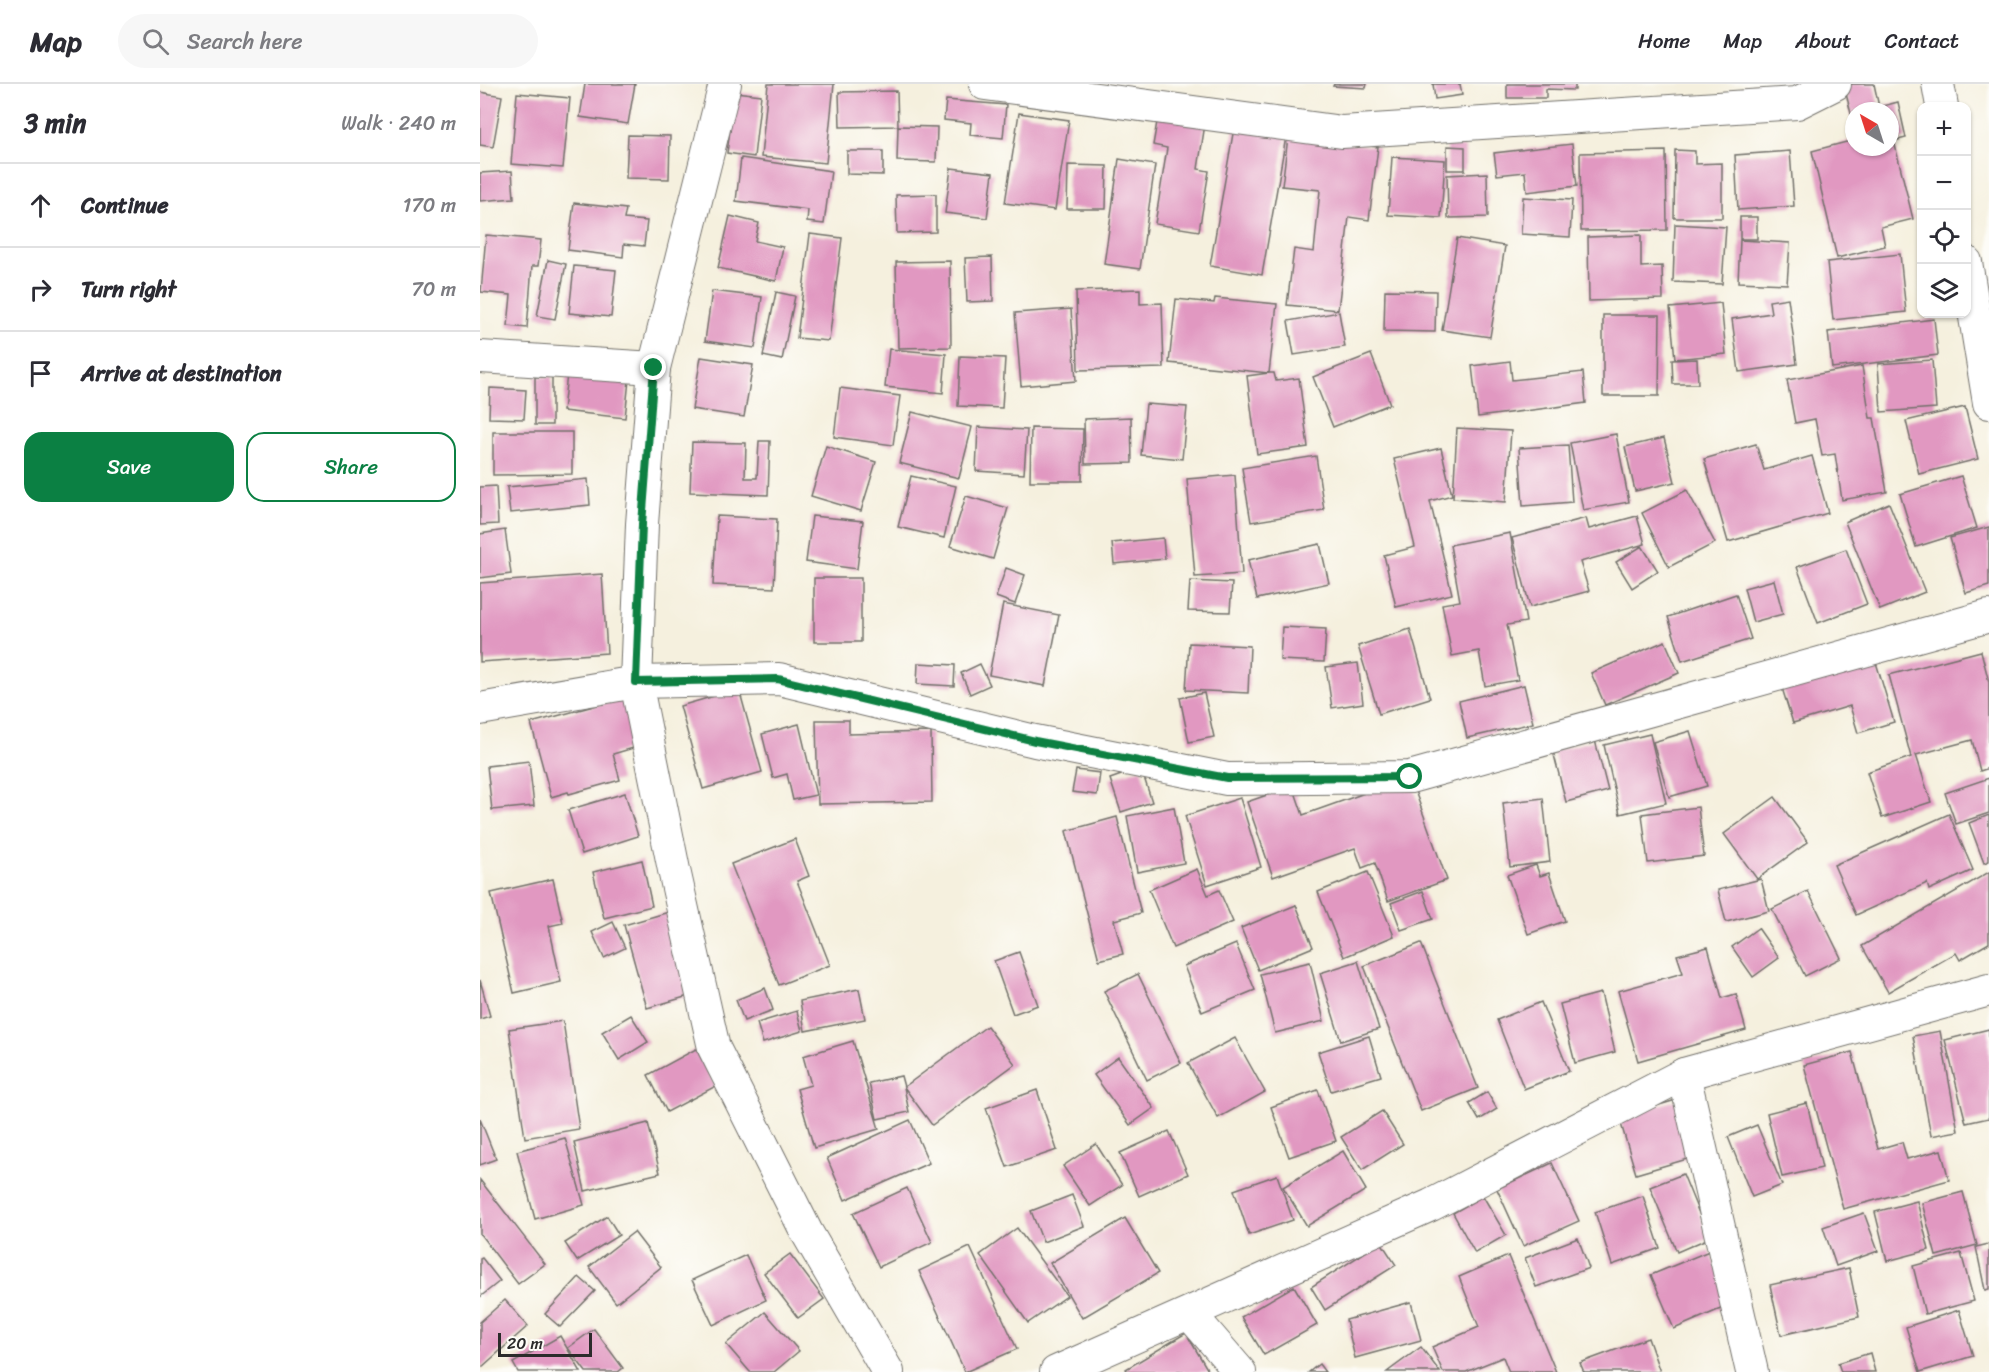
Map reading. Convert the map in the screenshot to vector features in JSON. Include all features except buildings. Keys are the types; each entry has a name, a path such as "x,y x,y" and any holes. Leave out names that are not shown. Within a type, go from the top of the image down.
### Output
{"street":[{"path":"725,84 654,368 642,524 636,682 674,870 714,1048 806,1231 888,1372"},
{"path":"985,84 1342,132 1797,103 1835,84"},
{"path":"1938,84 1941,102"},
{"path":"1966,264 1989,403"},
{"path":"480,357 654,368"},
{"path":"480,709 636,682 778,679 1035,741 1227,778 1410,777 1989,616"},
{"path":"1056,1372 1431,1205 1684,1074 1989,990"},
{"path":"1684,1074 1752,1372"},
{"path":"1190,1314 1240,1372"}],"route":[{"path":"654,368 642,524 636,682 778,679 1035,741 1227,778 1410,777"}]}
